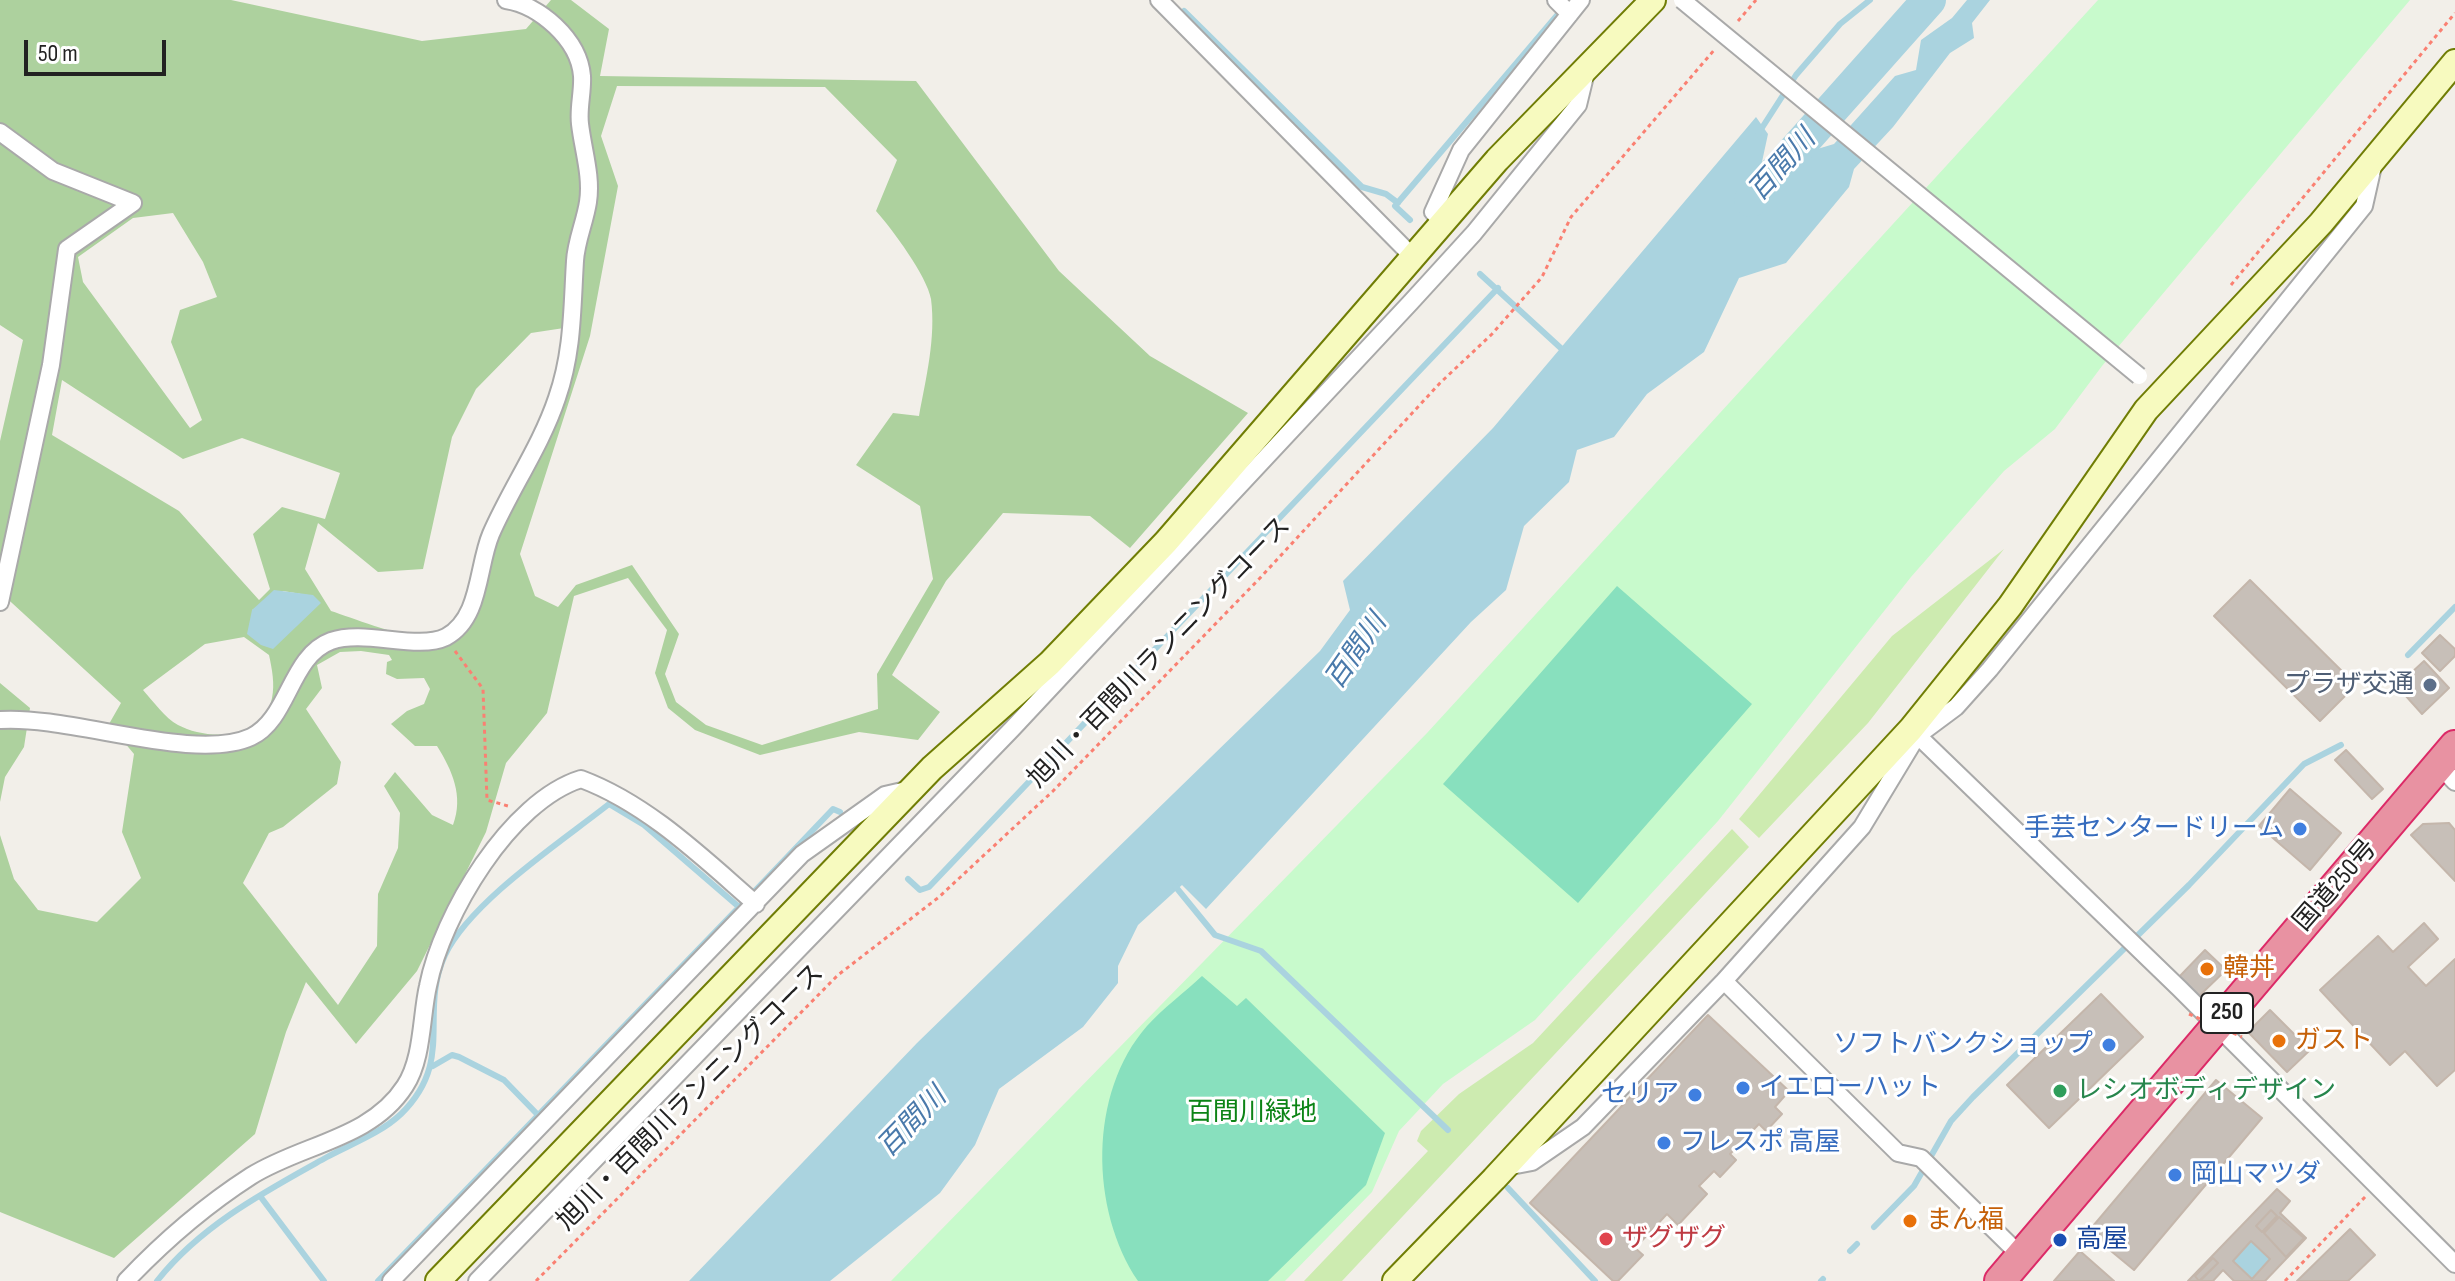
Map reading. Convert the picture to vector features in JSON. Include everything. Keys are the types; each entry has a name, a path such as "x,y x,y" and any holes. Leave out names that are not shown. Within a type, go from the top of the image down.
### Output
{"highway":[{"name":"国道250号","path":"2000,1281 2215,1026 2450,764"}],"street":[{"path":"0,720 83,726 205,746 236,742 255,735 274,714 314,651 346,638 445,638 471,609 490,536 557,399 571,346 575,261 588,202 589,177 579,120 582,74 573,49 552,23 525,3 506,0"},
{"path":"1159,0 1411,255"},
{"path":"1443,222 1433,212 1461,150 1563,7 1581,0"},
{"path":"438,1281 912,789 1050,663 1166,542 1411,255 1523,131 1653,0"},
{"path":"1682,0 2159,394"},
{"path":"1395,1281 1914,732 2010,606 2096,477 2159,394 2321,223 2455,62"},
{"path":"477,1281 1012,729 1411,302 1474,233 1578,105 1586,70"},
{"path":"0,132 53,171 133,203 67,249 51,365 0,602"},
{"path":"1505,1167 1532,1162 1583,1127 1724,981 1862,827 1914,732 1956,707 1990,669 2364,206 2374,160"},
{"path":"1914,732 2131,941 2455,1264"},
{"path":"126,1281 159,1248 253,1176 296,1153 371,1122 391,1104 408,1083 428,983 453,914 500,844 527,812 568,783 581,779 648,816 751,900"},
{"path":"391,1281 751,900 802,854 885,795 901,788 912,789"},
{"path":"1724,981 1898,1153 1925,1163 2021,1256"}],"path":[{"path":"1736,24 1756,0"},
{"path":"2229,288 2455,13"},
{"name":"旭川・百間川ランニングコース","path":"536,1281 838,975 939,897 1053,791 1522,300 1542,277 1571,217 1715,48"},
{"path":"445,638 483,689 487,800 527,812"},
{"path":"2285,1281 2376,1186"}],"green space":[{"path":"0,0 231,0 422,41 526,29 551,0 571,0 609,29 600,76 916,81 1059,271 1150,356 1248,413 1130,548 1090,516 1003,513 946,581 892,675 940,712 918,740 859,732 760,755 695,730 668,708 655,673 667,630 628,578 574,596 547,713 506,763 486,832 417,971 356,1044 306,982 286,1032 255,1134 114,1258 0,1212 0,835 14,879 38,910 97,922 141,878 122,832 134,754 109,724 121,703 0,592 0,441 23,340 0,325","holes":["617,86 825,87 897,160 876,211 908,253 928,289 932,314 930,358 919,416 893,413 856,465 920,506 933,579 877,674 878,709 762,745 706,725 676,702 665,674 679,634 632,565 576,585 558,607 535,596 520,554 590,336 618,186 601,136","173,213 203,262 217,297 180,310 171,342 202,420 190,428 83,282 78,257 133,218","564,328 559,369 461,618 447,631 422,636 389,630 331,611 305,569 318,523 378,572 423,569 452,437 476,389 531,333","62,380 183,459 242,438 340,473 325,519 282,507 253,534 270,589 259,600 179,511 52,435","283,591 313,596 252,610","244,637 269,655 273,687 267,712 247,729 233,733 204,733 178,725 143,690 205,644","361,651 389,655 392,660 387,662 386,674 397,679 424,678 430,689 424,704 407,711 391,724 415,746 437,746 452,774 457,794 453,825 432,815 395,772 384,786 400,813 398,848 378,894 377,946 338,1005 243,883 269,833 283,827 337,784 341,762 306,709 322,688 317,665 340,652"]},
{"name":"百間川緑地","path":"2098,0 2410,0 2102,366 2055,429 2004,471 1911,577 1718,821 1535,1020 1443,1084 1399,1131 1372,1192 1285,1281 891,1281 1427,733"},
{"path":"2004,549 1868,723 1759,838 1739,819 1892,636"},
{"path":"1617,586 1752,704 1578,903 1443,784"},
{"path":"0,683 30,708 24,747 5,777 0,802"},
{"path":"1732,829 1749,847 1342,1281 1304,1281 1428,1151 1417,1141 1421,1131 1459,1094 1533,1043"},
{"path":"1202,976 1237,1006 1246,998 1385,1133 1366,1185 1268,1281 1138,1281 1122,1252 1111,1221 1104,1187 1102,1152 1114,1084 1128,1053 1147,1026"}],"water":[{"path":"1967,0 1990,0 1972,23 1974,38 1950,53 1893,127 1854,169 1849,187 1786,263 1739,278 1704,352 1647,394 1614,437 1577,450 1569,482 1524,526 1506,590 1471,622 1206,909 1182,885 1138,925 1118,966 1118,983 1083,1027 999,1089 975,1145 940,1193 830,1281 689,1281 917,1043 1320,651 1350,610 1343,581 1493,428 1756,117 1768,134 1757,185 1804,153 1834,144 1895,76 1916,70 1921,40 1952,18"},
{"path":"274,590 313,595 321,603 273,649 261,645 247,634 252,610"},
{"path":"2251,1241 2270,1259 2252,1279 2233,1261"}],"building":[{"path":"2250,580 2356,685 2320,721 2214,616"},
{"path":"2440,635 2455,649 2455,656 2440,671 2422,653"},
{"path":"2424,661 2449,688 2422,714 2397,686"},
{"path":"2346,750 2383,789 2372,799 2335,760"},
{"name":"手芸センタードリーム","path":"2290,789 2341,833 2310,870 2259,826"},
{"path":"2449,823 2455,830 2455,881 2411,835 2423,824"},
{"path":"2424,923 2438,939 2408,967 2426,986 2455,959 2455,1070 2437,1086 2405,1051 2390,1065 2320,990 2378,936 2393,952"},
{"path":"2205,950 2226,970 2198,997 2178,978"},
{"path":"2101,994 2143,1037 2049,1128 2007,1085"},
{"name":"ガスト","path":"2270,1010 2310,1050 2287,1072 2248,1032"},
{"name":"フレスポ 高屋","path":"1708,1015 1789,1091 1775,1107 1782,1114 1766,1131 1759,1124 1730,1154 1736,1160 1720,1177 1714,1171 1699,1186 1707,1194 1678,1225 1667,1214 1635,1248 1643,1255 1618,1281 1613,1281 1530,1203"},
{"name":"岡山マツダ","path":"2216,1080 2262,1118 2134,1270 2088,1232"},
{"path":"2277,1189 2290,1201 2280,1213 2306,1238 2265,1281 2234,1281 2223,1270 2213,1281 2200,1281 2218,1263 2213,1258 2195,1276 2199,1281 2188,1281","holes":["2271,1210 2277,1216 2262,1232 2256,1226","2279,1217 2304,1238 2286,1257 2264,1233","2251,1241 2270,1259 2252,1279 2233,1261"]},
{"path":"2271,1210 2277,1216 2262,1232 2256,1226"},
{"path":"2279,1217 2304,1238 2286,1257 2264,1233"},
{"path":"2350,1229 2375,1255 2348,1281 2297,1281"},
{"path":"2080,1251 2114,1281 2054,1281"},
{"path":"2213,1258 2218,1263 2199,1281 2195,1276"}],"waterway":[{"path":"1410,220 1395,206 1570,0"},
{"path":"1758,134 1796,75 1840,24 1870,0"},
{"name":"百間川","path":"1751,200 1929,0"},
{"path":"1184,11 1362,187 1386,194 1398,203"},
{"path":"1480,274 1564,351"},
{"path":"908,879 920,890 929,887 1498,288"},
{"path":"2408,655 2455,607"},
{"path":"1874,1227 1914,1186 1951,1121 1973,1097 2189,885 2304,764 2341,745"},
{"path":"157,1281 174,1261 214,1226 258,1196 375,1133 401,1114 418,1094 427,1075 432,1056 434,997 438,977 445,955 458,935 475,914 519,874 609,804 644,825 739,907"},
{"path":"750,896 833,809 840,812"},
{"path":"1175,886 1215,935 1261,951 1448,1130"},
{"path":"378,1281 742,904"},
{"path":"433,1066 452,1055 459,1057 504,1080 538,1115"},
{"path":"1508,1188 1595,1281"},
{"path":"260,1196 324,1281"},
{"path":"1850,1251 1857,1244"}],"place":[{"name":"プラザ交通","path":"2430,685"},
{"name":"手芸センタードリーム","path":"2300,829"},
{"name":"韓丼","path":"2207,969"},
{"name":"ガスト","path":"2279,1041"},
{"name":"ソフトバンクショップ","path":"2109,1045"},
{"name":"イエローハット","path":"1743,1088"},
{"name":"レシオボディデザイン","path":"2060,1091"},
{"name":"セリア","path":"1695,1095"},
{"name":"フレスポ 高屋","path":"1664,1143"},
{"name":"岡山マツダ","path":"2175,1175"},
{"name":"まん福","path":"1910,1221"},
{"name":"ザグザグ","path":"1606,1239"},
{"name":"高屋","path":"2060,1240"}]}
